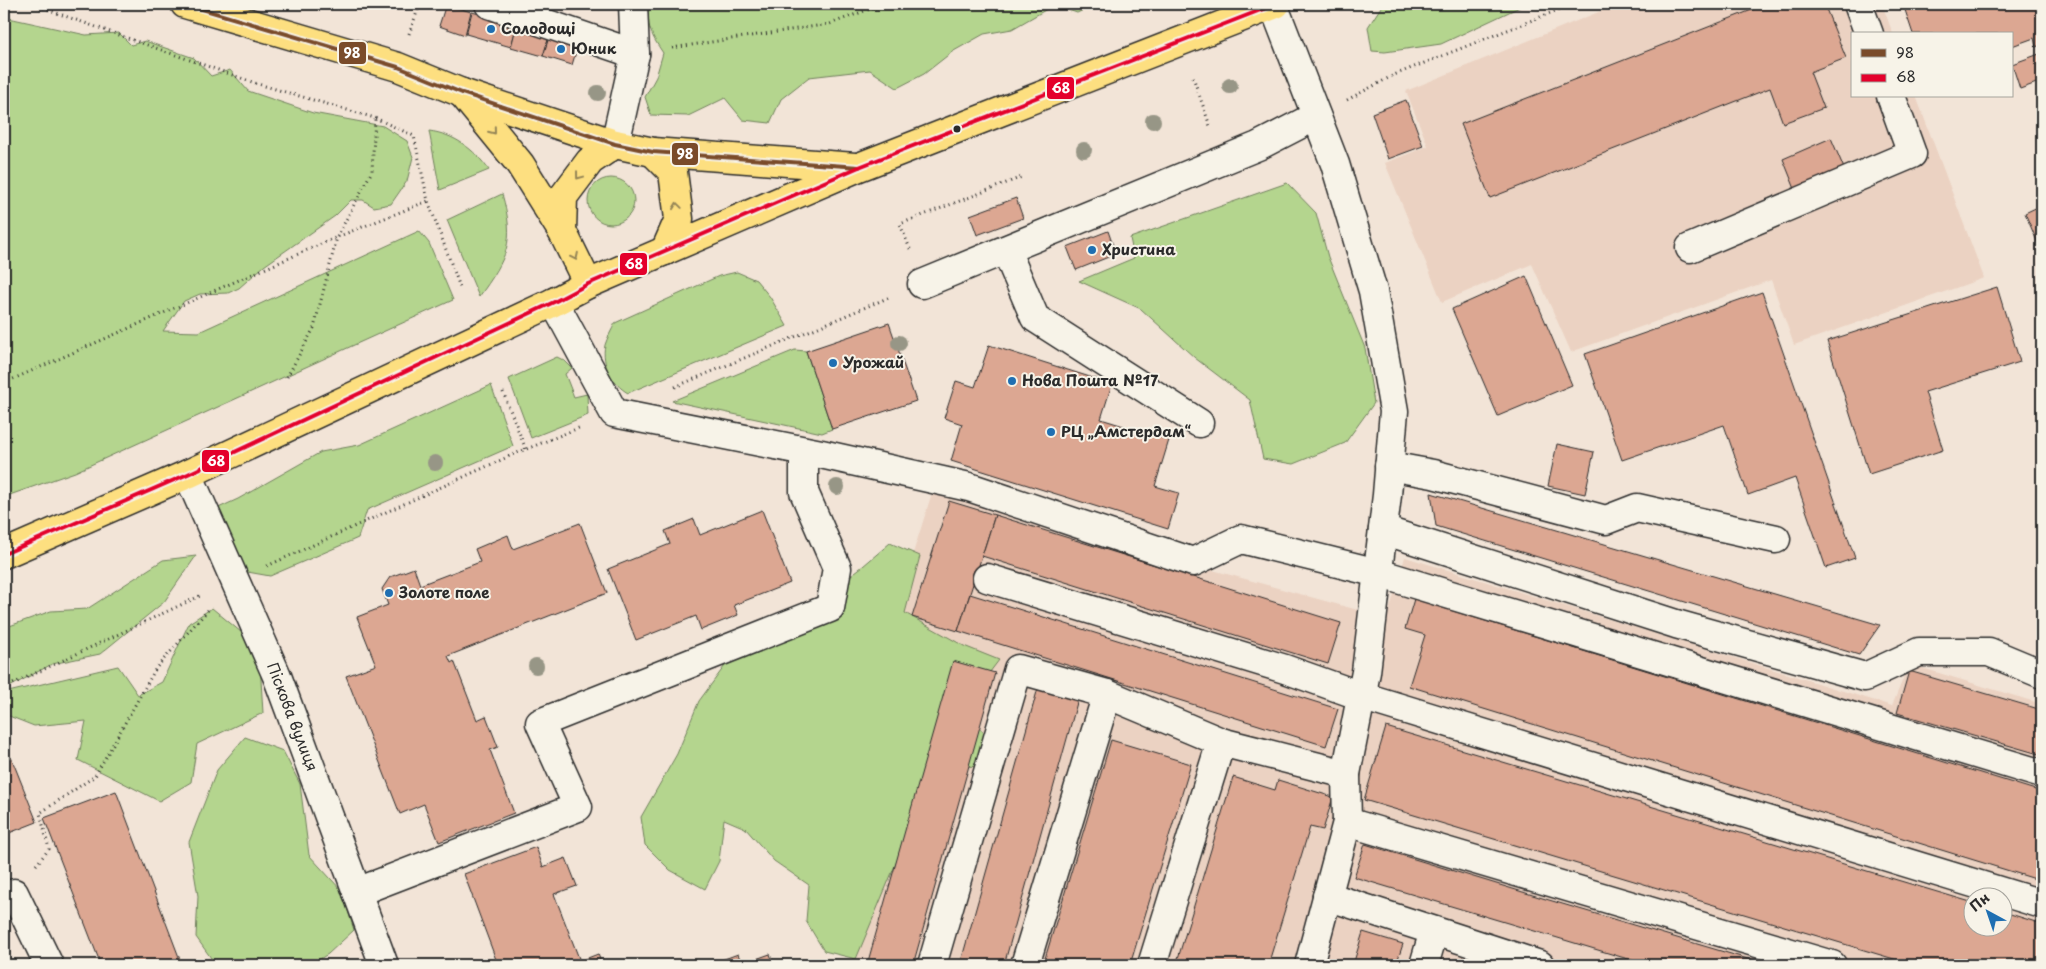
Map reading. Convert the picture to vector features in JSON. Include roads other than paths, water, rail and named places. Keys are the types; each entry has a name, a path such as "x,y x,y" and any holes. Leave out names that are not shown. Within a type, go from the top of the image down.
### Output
{"main road":[{"path":"185,4 398,67 462,93 614,144 653,152 859,167"},
{"path":"4,554 188,474 554,302 588,284 859,167 1274,4"},
{"path":"462,93 520,164 562,231 588,284"},
{"path":"562,231 563,197 590,161 614,144"},
{"path":"653,152 673,172 679,219 665,251"}],"street":[{"path":"489,4 635,54"},
{"path":"614,144 635,54 633,4"},
{"path":"1274,4 1335,164 1373,290 1394,411 1383,530 1366,672 1346,774 1347,822 1309,965"},
{"path":"1858,4 1868,32"},
{"path":"1690,248 1912,154 1892,98"},
{"path":"922,284 1258,146 1316,116"},
{"path":"1006,250 1035,318 1199,423"},
{"path":"554,302 614,413 970,487 1192,562 1241,539 1378,573 2042,774"},
{"path":"357,892 578,807 540,723 830,608 837,568 804,492 804,451"},
{"path":"1389,466 1433,474 1606,520 1637,508 1776,538"},
{"name":"Піскова вулиця","path":"188,474 277,676 383,965"},
{"path":"1383,530 1676,624 1865,677 1919,652 1990,652 2042,674"},
{"path":"988,578 1285,670 1361,696 2042,904"},
{"path":"932,965 1018,668 1107,694 1221,742 1346,774"},
{"path":"1025,965 1107,694"},
{"path":"1152,965 1221,742"},
{"path":"1347,822 1832,965"},
{"path":"9,896 49,965"},
{"path":"1327,896 1540,965"},
{"path":"1424,965 1434,931"}],"place":[{"name":"Солодощі","path":"491,29"},
{"name":"Юник","path":"561,49"},
{"name":"Христина","path":"1092,250"},
{"name":"Урожай","path":"833,363"},
{"name":"Нова Пошта №17","path":"1012,381"},
{"name":"РЦ „Амстердам“","path":"1051,432"},
{"name":"Золоте поле","path":"389,593"}]}
